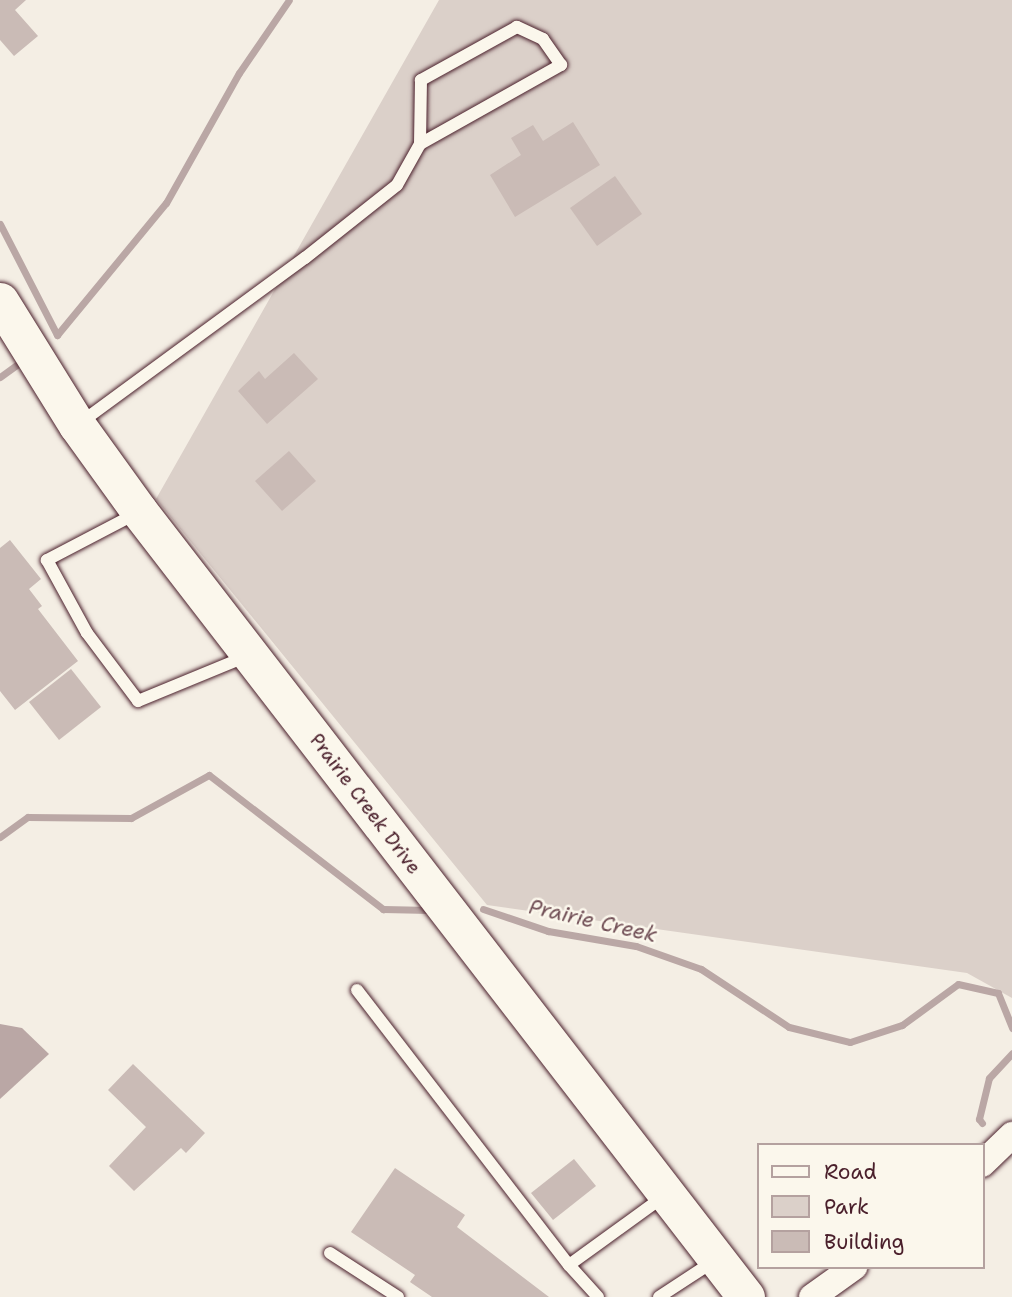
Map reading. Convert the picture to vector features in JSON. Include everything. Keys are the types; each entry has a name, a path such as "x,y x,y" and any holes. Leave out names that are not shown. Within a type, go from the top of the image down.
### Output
{"main road":[{"name":"Prairie Creek Drive","path":"0,301 77,425 139,511 746,1297"}],"street":[{"path":"984,1162 1012,1135"},
{"path":"813,1297 851,1269"}],"lane":[{"path":"77,425 305,258 397,185 420,144 421,80 517,26 543,39 561,65 420,144"},
{"path":"139,511 47,560 87,633 138,701 251,654"},
{"path":"357,990 594,1296"},
{"path":"569,1265 666,1194"},
{"path":"330,1253 398,1297"},
{"path":"659,1297 716,1260"}],"green space":[{"path":"439,0 1012,0 1012,998 967,973 487,905 156,499"}],"shaded area":[{"path":"0,1024 22,1028 49,1054 0,1099"}],"building":[{"path":"0,0 26,0 15,10 38,36 14,56 0,40"},
{"path":"573,122 600,165 515,217 490,175 521,155 511,138 533,125 543,141"},
{"path":"615,176 642,214 597,246 570,208"},
{"path":"294,353 318,379 267,424 238,391 259,371 265,379"},
{"path":"289,451 316,481 282,511 255,481"},
{"path":"10,540 41,579 29,589 42,606 38,609 78,661 15,710 0,691 0,548"},
{"path":"71,669 101,707 59,740 29,702"},
{"path":"133,1064 205,1133 186,1153 181,1148 134,1191 109,1166 146,1127 108,1090"},
{"path":"574,1159 596,1186 553,1220 531,1193"},
{"path":"395,1168 465,1215 457,1227 549,1297 432,1297 410,1282 415,1275 351,1232"}],"waterway":[{"path":"0,224 57,335 166,203 239,73 289,0"},
{"path":"0,377 22,361"},
{"name":"Prairie Creek","path":"0,837 28,817 131,818 209,775 383,909 430,910"},
{"name":"Prairie Creek","path":"483,909 548,931 636,946 701,969 789,1027 850,1042 902,1025 958,984 998,993 1012,1028"},
{"name":"Prairie Creek","path":"982,1123 979,1119 989,1078 1012,1053"}]}
